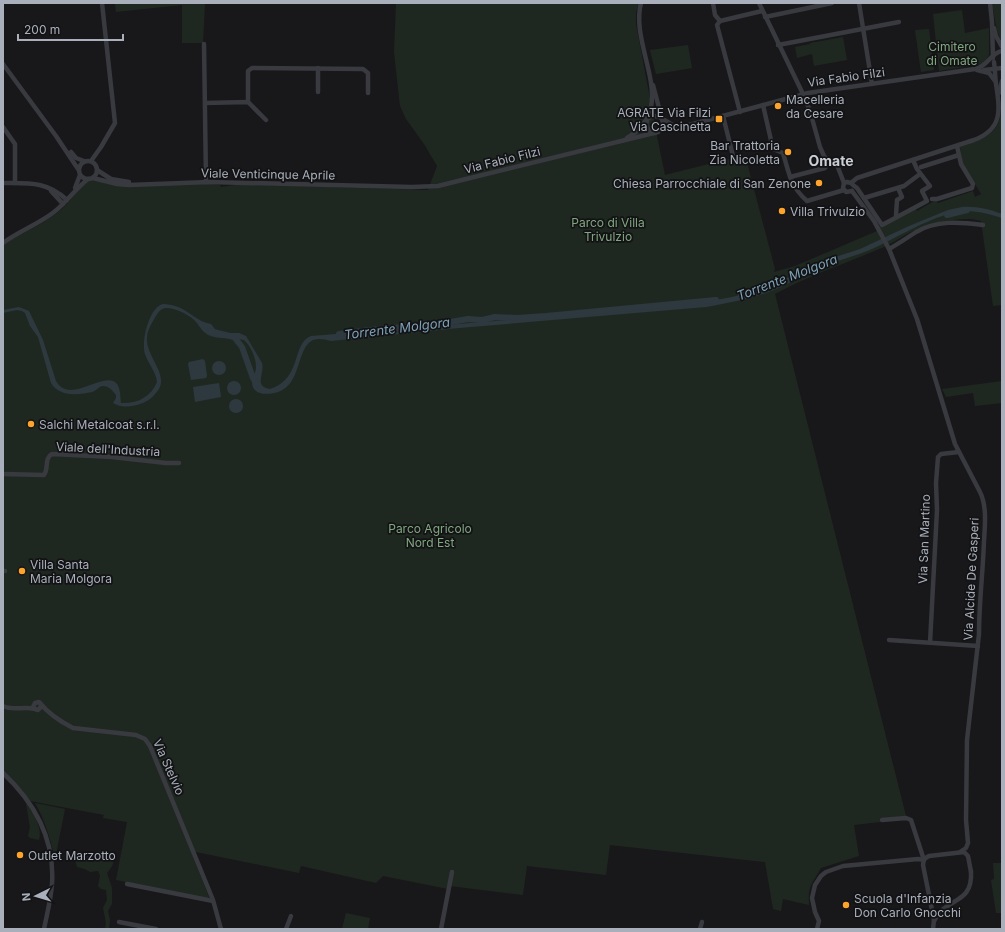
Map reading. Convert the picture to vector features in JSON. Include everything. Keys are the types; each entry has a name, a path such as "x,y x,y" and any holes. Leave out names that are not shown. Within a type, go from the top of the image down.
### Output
{"street":[{"path":"91,161 115,123 102,3"},
{"path":"641,3 639,23 653,102 647,126 648,129 653,132 660,130 663,124 656,93 650,80"},
{"path":"713,3 715,15 720,21"},
{"path":"758,3 803,94 824,156 829,162 837,165 844,183 844,190"},
{"path":"765,17 832,3"},
{"path":"859,3 872,84"},
{"path":"990,3 995,69 999,97"},
{"path":"740,112 717,25 720,21 762,11"},
{"path":"778,45 899,22"},
{"path":"992,22 996,36 1002,47"},
{"path":"204,44 206,182"},
{"name":"Via Fabio Filzi","path":"977,70 1002,51"},
{"path":"994,58 997,66 1002,68"},
{"path":"3,64 56,136 83,178 91,179"},
{"path":"318,68 318,92"},
{"name":"Via Fabio Filzi","path":"391,187 443,185 660,130 672,130 803,94 977,70 1002,68"},
{"path":"266,120 248,102 248,71 250,69 363,69 368,74 368,94"},
{"path":"977,70 991,75 997,87"},
{"path":"763,105 773,149 782,152 784,155 791,182 807,200 844,190 848,192 857,178 983,137 996,124 1002,81"},
{"path":"205,103 248,102"},
{"path":"648,119 659,116 672,125 680,127"},
{"path":"723,116 734,160"},
{"name":"Via Fabio Filzi","path":"616,142 633,135 648,119"},
{"path":"3,127 15,144 15,183"},
{"path":"56,136 76,158 84,161 91,161 96,165"},
{"path":"932,199 937,200 973,187 973,184 961,164 957,146"},
{"path":"72,193 91,179 97,170 96,165 101,147"},
{"path":"922,167 959,155"},
{"path":"844,183 848,182 857,188 882,225 927,201 922,191 930,186 920,174 913,160"},
{"path":"3,243 51,214 67,200 76,186 80,164 84,161"},
{"path":"790,177 825,168 829,162"},
{"name":"Viale Venticinque Aprile","path":"97,170 115,180 144,184"},
{"path":"864,198 904,186 920,174"},
{"name":"Viale Venticinque Aprile","path":"91,179 125,185 206,182 391,187"},
{"path":"3,183 34,183 49,188 67,200"},
{"name":"Via Alcide De Gasperi","path":"852,186 880,231 888,247 917,319 954,442 981,493 985,520 984,572 979,618 978,646 967,740 966,820 971,872"},
{"path":"49,188 63,204"},
{"path":"897,217 897,200 902,197 898,188"},
{"path":"888,247 917,232 948,222 983,225"},
{"name":"Via San Martino","path":"930,643 937,510 936,483 938,457 941,454 959,452"},
{"name":"Viale dell'Industria","path":"3,474 44,475 46,472 47,459 52,454 86,455 179,463"},
{"path":"889,640 978,646"},
{"name":"Via Stelvio","path":"3,706 12,708 37,707 47,711 64,724 73,728 136,735 145,738 150,746 213,901 221,928"},
{"path":"3,773 29,802 42,826 48,845 51,862 52,884 44,929"},
{"path":"882,820 906,818 911,820 924,860 923,866 934,923"},
{"path":"960,852 966,847 968,839"},
{"path":"817,929 819,921 815,912 812,898 815,885 826,872 843,866 918,859 924,860 929,856 964,852 968,855 971,872 971,884 961,898 939,913 933,929"},
{"path":"441,929 452,872"},
{"path":"127,884 213,901"},
{"path":"931,905 934,911 939,913"},
{"path":"286,929 291,916"},
{"path":"119,922 156,929"},
{"path":"700,929 702,922"},
{"path":"221,928 226,929"}],"green space":[{"path":"112,3 205,3 203,43 182,43 182,5 116,12 115,4"},
{"name":"Parco Agricolo Nord Est","path":"396,3 639,3 636,12 636,24 665,175 745,155 775,269 774,272 795,266 877,231 876,228 915,207 917,211 936,200 938,203 973,191 975,197 981,194 962,162 960,147 987,136 997,126 1001,111 1002,86 1002,305 993,306 981,221 974,219 958,219 940,222 918,229 884,247 813,276 775,294 906,816 880,819 880,822 854,825 859,856 821,868 810,889 809,905 783,899 781,911 773,909 765,862 610,845 606,875 527,866 523,895 450,886 448,889 383,876 376,883 301,866 299,873 191,851 209,897 207,899 116,880 127,822 103,818 104,815 30,801 3,771 3,245 43,223 57,213 67,204 83,184 92,180 108,183 207,184 220,185 221,187 241,184 428,190 437,166 424,144 406,119 400,106 394,52"},
{"path":"992,3 1002,3 1002,42 997,28"},
{"name":"Cimitero di Omate","path":"962,10 965,33 989,28 989,55 983,64 939,71 933,14"},
{"path":"929,29 934,70 921,72 915,30"},
{"path":"843,37 847,60 814,66 812,54 797,58 795,47 810,44 811,47 810,43"},
{"path":"688,45 692,68 656,74 650,50"},
{"path":"1002,381 1002,403 975,406 973,393 946,397 942,389"},
{"path":"26,803 34,815 40,830 39,840 28,836 30,827"},
{"path":"35,803 65,809 56,854 54,854 44,822"},
{"path":"105,850 112,853 114,859 112,866 107,873 112,888 112,904 108,911 110,920 109,929 105,929 106,923 103,908 107,900 106,890 101,889 98,886 100,876 98,871 90,872 77,867 75,860 77,855"},
{"path":"993,863 1002,863 1002,913 996,913 991,880 994,879"},
{"path":"346,913 370,918 368,929 342,929"}],"shaded area":[{"name":"Torrente Molgora","path":"962,207 977,207 992,211 1002,214 1002,218 980,212 968,211 947,214 926,222 868,250 812,271 771,291 747,299 706,307 459,328 331,341 315,339 308,344 304,350 291,382 286,388 270,394 258,392 253,387 252,380 256,369 256,364 253,352 244,340 208,335 191,317 180,311 168,308 161,310 158,313 151,325 147,338 150,352 160,374 161,381 160,387 150,399 133,406 119,406 113,403 116,398 114,392 105,386 87,393 64,393 55,388 51,383 38,337 30,326 25,313 17,310 3,313 3,310 19,307 29,311 43,340 56,381 62,388 70,390 78,389 104,381 112,381 118,386 121,403 138,401 147,396 157,382 155,374 145,354 145,334 154,311 163,304 185,310 201,321 211,324 218,333 239,333 246,336 262,363 262,385 270,389 280,384 288,377 301,346 305,340 311,336 555,316 706,302 732,297 748,293 770,283 796,275 826,260 860,249 948,210"},
{"path":"203,359 205,361 206,378 191,380 188,364 189,362"},
{"path":"216,361 222,361 226,365 226,371 222,375 216,375 212,371 212,365"},
{"path":"231,381 237,381 241,385 241,391 237,395 231,395 227,391 227,385"},
{"path":"219,383 221,397 195,402 193,387"},
{"path":"233,399 239,399 243,403 243,409 239,413 233,413 229,409 229,403"}],"waterway":[{"name":"Torrente Molgora","path":"947,215 967,210"},
{"name":"Torrente Molgora","path":"741,296 756,288 775,282"},
{"name":"Torrente Molgora","path":"339,334 439,324 468,319 482,320 495,317 517,318 546,316 716,300"},
{"name":"Torrente Molgora","path":"209,331 234,337 242,347 253,378 257,384"}],"place":[{"name":"Macelleria da Cesare","path":"778,106"},
{"name":"AGRATE Via Filzi Via Cascinetta","path":"719,119"},
{"name":"Bar Trattoria Zia Nicoletta","path":"788,152"},
{"name":"Chiesa Parrocchiale di San Zenone","path":"819,183"},
{"name":"Villa Trivulzio","path":"782,211"},
{"name":"Salchi Metalcoat s.r.l.","path":"31,424"},
{"name":"Villa Santa Maria Molgora","path":"22,571"},
{"name":"Outlet Marzotto","path":"20,855"},
{"name":"Scuola d'Infanzia Don Carlo Gnocchi","path":"846,905"}],"district":[{"name":"Omate","path":"831,160"}],"park label":[{"name":"Parco di Villa Trivulzio","path":"608,229"}]}
